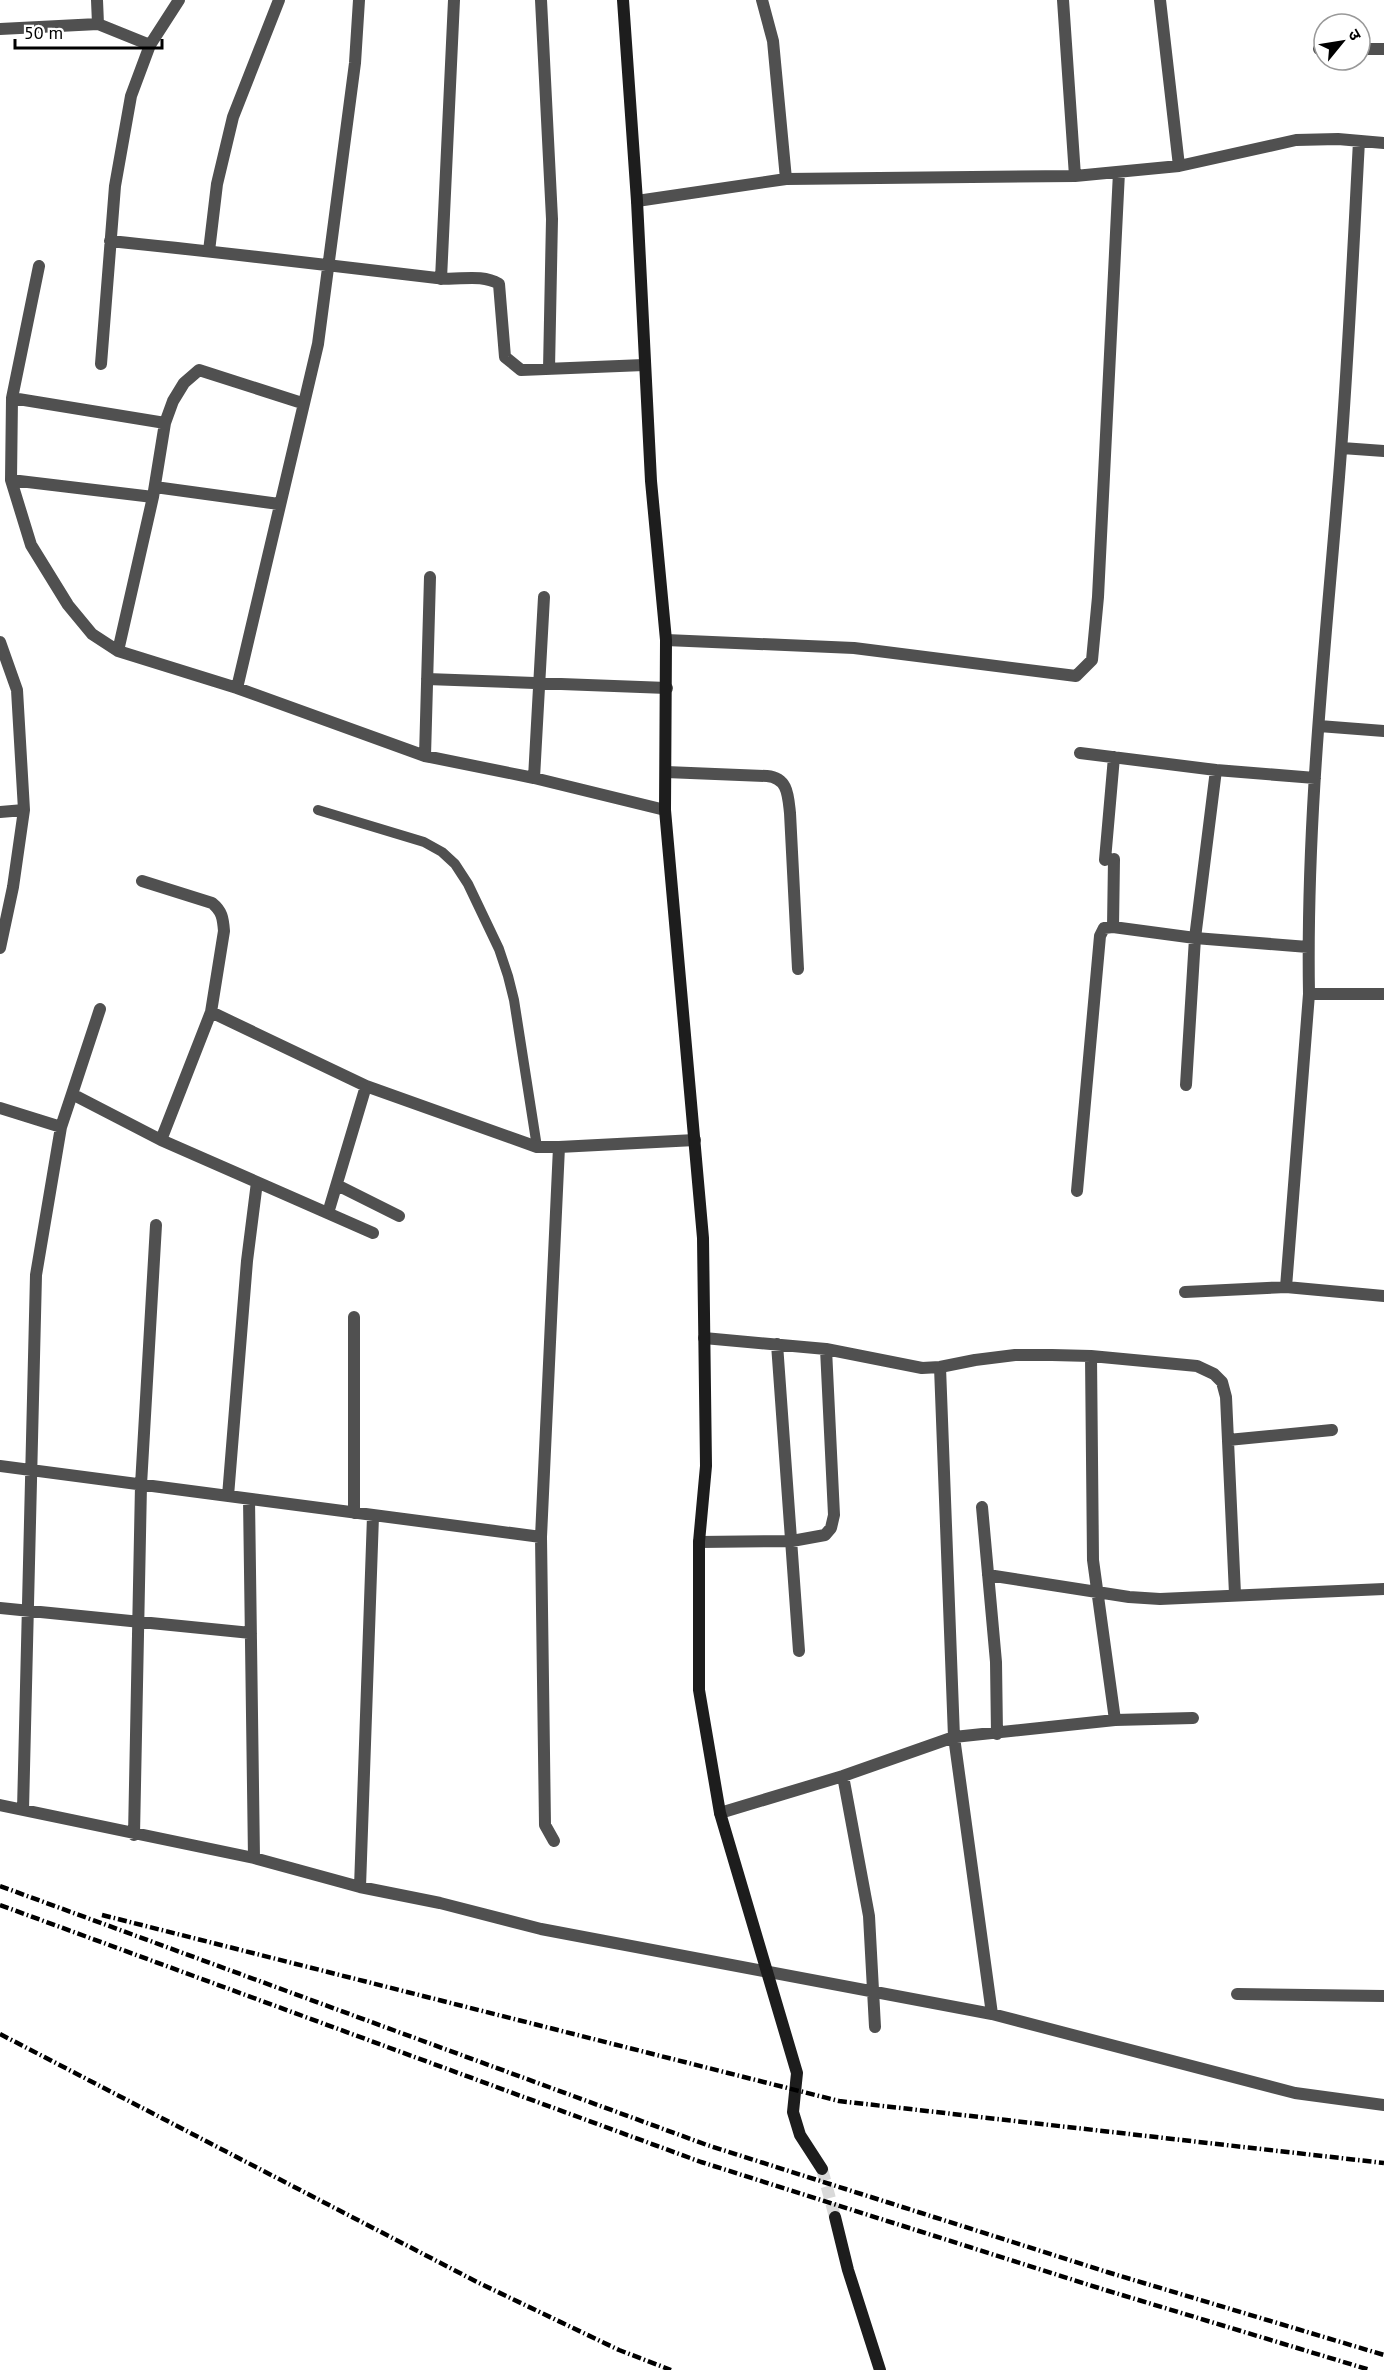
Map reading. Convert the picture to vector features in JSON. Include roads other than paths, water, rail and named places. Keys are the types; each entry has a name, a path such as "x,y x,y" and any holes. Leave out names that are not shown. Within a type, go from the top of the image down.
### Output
{"street":[{"path":"97,0 98,24"},
{"path":"101,364 116,186 130,96 150,45 179,0"},
{"path":"209,251 217,184 233,117 279,0"},
{"path":"237,688 302,403 318,344 355,63 359,0"},
{"path":"441,279 454,0"},
{"path":"541,0 552,219 549,369"},
{"path":"623,0 637,201 651,481 666,640 665,810 703,1238 706,1466 699,1542 699,1690 720,1813 797,2073 793,2112 800,2135 822,2169"},
{"path":"762,0 773,41 786,179"},
{"path":"1063,0 1075,176"},
{"path":"1160,0 1179,166"},
{"path":"0,30 98,24 150,45"},
{"path":"637,201 786,179 1075,176 1179,166 1296,140 1338,139 1384,143"},
{"path":"1286,1287 1309,994 1308,947 1315,778 1342,448 1359,141"},
{"path":"666,640 854,648 1076,676 1092,660 1098,597 1119,172"},
{"path":"110,242 328,264 441,279 490,279 499,284 505,357 521,370 644,365"},
{"path":"39,266 12,398 11,480 31,545 52,583 92,633 118,651 237,688 425,756 534,778 665,810"},
{"path":"118,651 154,492 165,423 184,383 199,370 302,403"},
{"path":"12,398 165,423"},
{"path":"1342,448 1384,452"},
{"path":"11,480 279,504"},
{"path":"425,756 430,577"},
{"path":"534,778 544,597"},
{"path":"0,642 17,690 24,810 13,887 0,948"},
{"path":"427,679 667,688"},
{"path":"1319,726 1384,731"},
{"path":"1080,753 1216,770 1315,778"},
{"path":"1113,927 1110,859 1114,757"},
{"path":"1186,1085 1195,938 1216,770"},
{"path":"666,772 767,776 776,777 784,783 788,793 790,813 798,969"},
{"path":"0,812 24,810"},
{"path":"142,881 212,903 220,909 224,919 211,1012 161,1140"},
{"path":"1077,1191 1100,936 1104,928 1113,927 1195,938 1308,947"},
{"path":"1309,994 1384,994"},
{"path":"23,1810 36,1275 61,1127 100,1010"},
{"path":"211,1012 366,1086 537,1147 696,1140"},
{"path":"328,1213 366,1086"},
{"path":"72,1095 161,1140 373,1233"},
{"path":"0,1107 61,1127"},
{"path":"554,1841 545,1825 541,1537 559,1147"},
{"path":"228,1496 247,1261 257,1182"},
{"path":"337,1185 399,1216"},
{"path":"134,1835 141,1485 156,1225"},
{"path":"1185,1292 1286,1287 1384,1296"},
{"path":"354,1317 354,1513"},
{"path":"704,1338 826,1349 922,1368 1015,1355 1092,1356 1197,1366 1214,1374 1222,1382 1226,1397 1235,1594"},
{"path":"777,1344 799,1651"},
{"path":"699,1542 792,1541 825,1535 831,1528 834,1515 826,1349"},
{"path":"1092,1356 1093,1560 1115,1720"},
{"path":"940,1367 954,1737 992,2014"},
{"path":"1228,1440 1332,1430"},
{"path":"0,1466 541,1537"},
{"path":"249,1499 254,1858"},
{"path":"982,1507 996,1662 998,1734"},
{"path":"360,1887 373,1515"},
{"path":"988,1575 1129,1597 1160,1599 1384,1589"},
{"path":"0,1608 251,1633"},
{"path":"720,1813 843,1776 954,1737 1115,1720 1193,1719"},
{"path":"843,1776 868,1917 876,2026"},
{"path":"0,1805 134,1835 254,1858 360,1887 440,1903 541,1929 992,2014 1295,2093 1384,2105"},
{"path":"1237,1994 1384,1996"},
{"path":"835,2217 880,2370"}],"lane":[{"path":"318,810 424,842 442,852 455,864 468,884 499,950 508,976 514,1000 537,1147"}],"tunnel":[{"path":"822,2169 835,2217"}],"railway":[{"path":"0,1886 707,2145 1107,2272 1384,2355"},
{"path":"0,1905 701,2162 1102,2289 1370,2370"},
{"path":"102,1915 839,2101 1384,2163"},
{"path":"0,2034 479,2283 619,2350 671,2370"}]}
